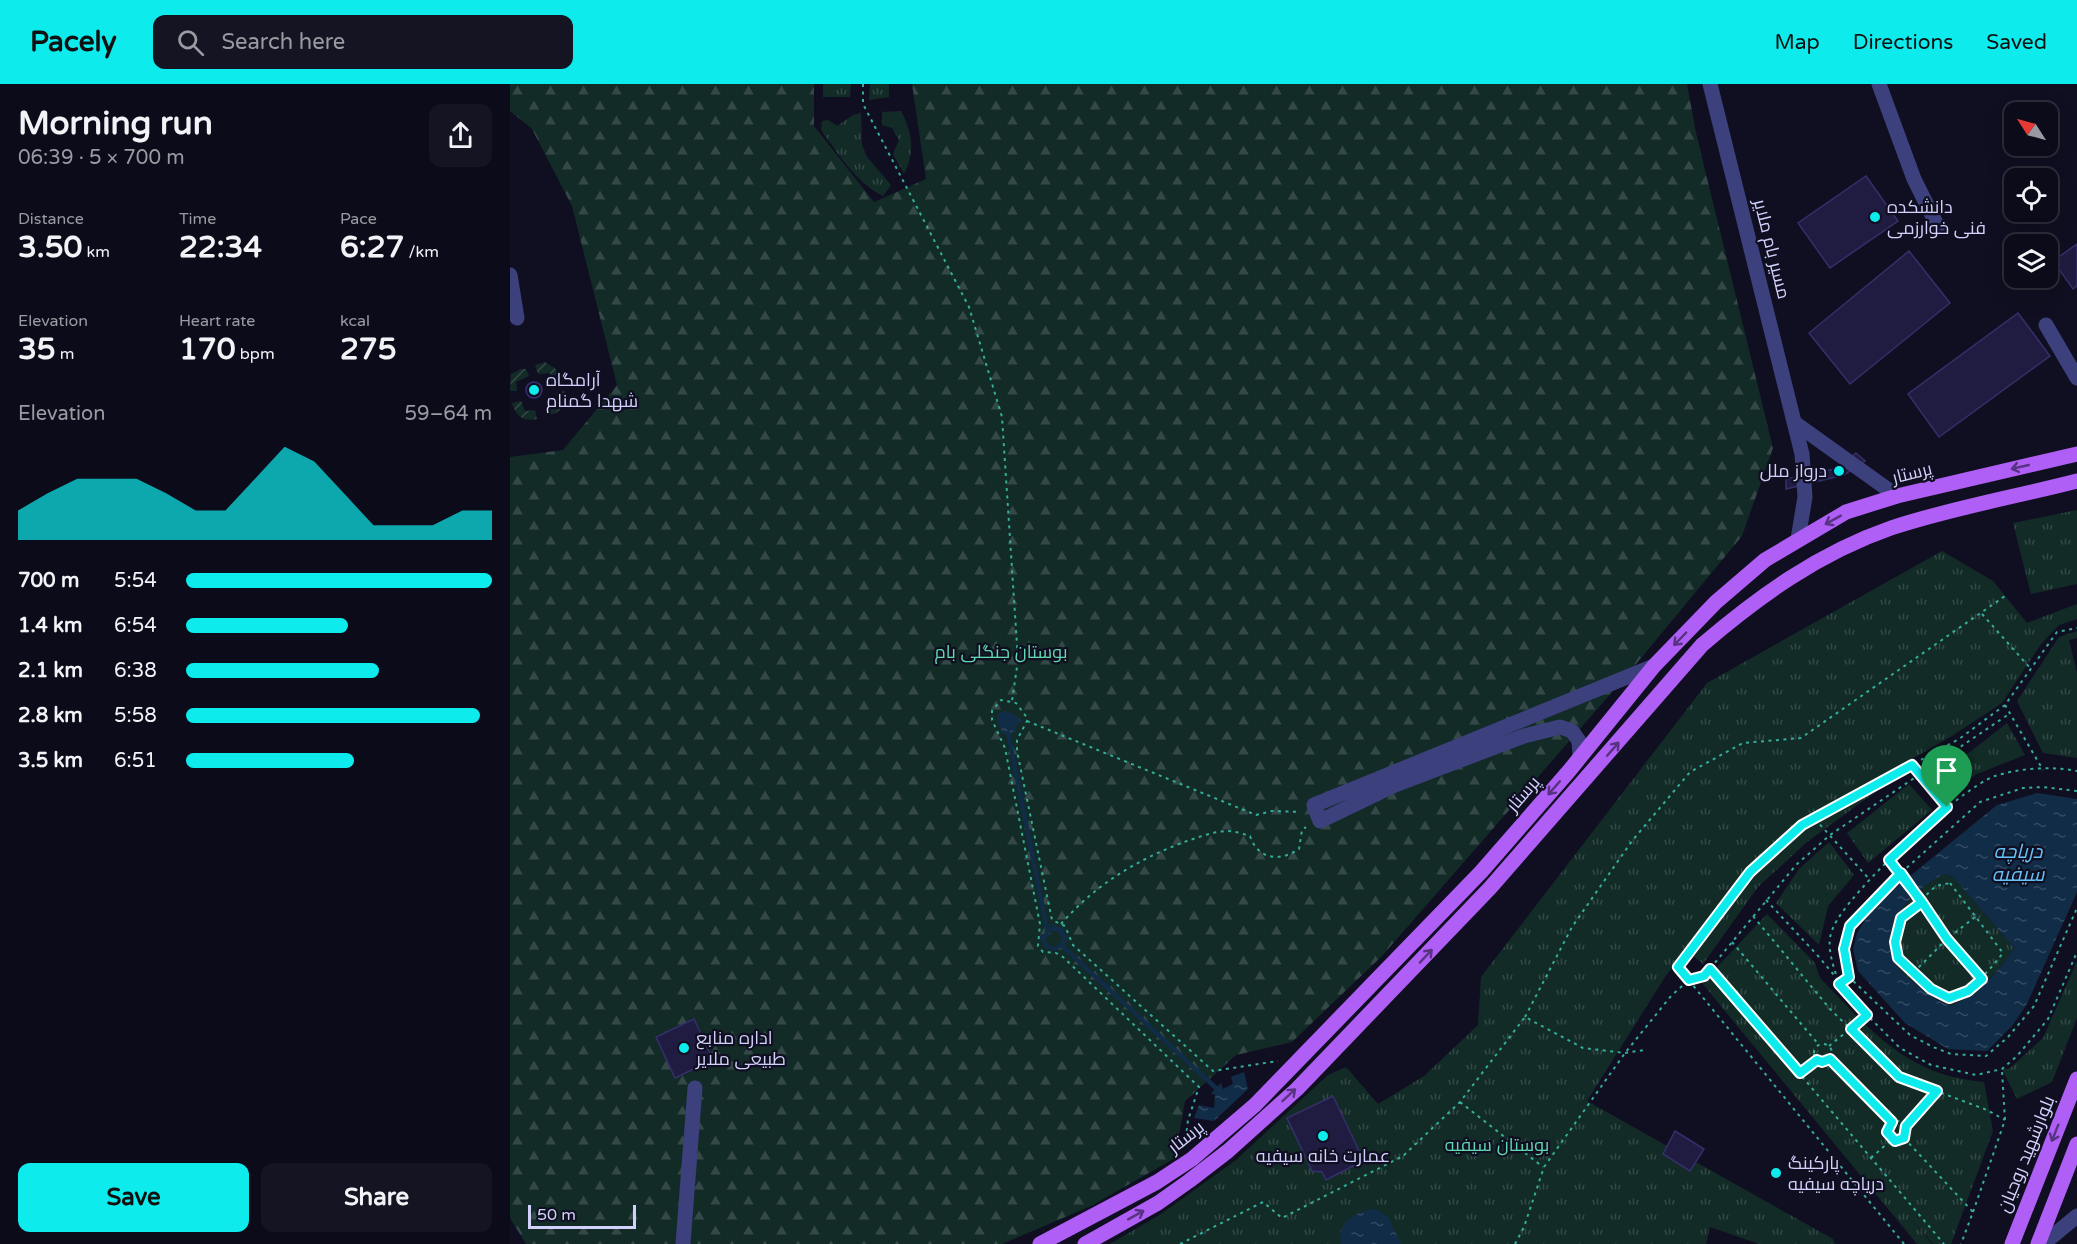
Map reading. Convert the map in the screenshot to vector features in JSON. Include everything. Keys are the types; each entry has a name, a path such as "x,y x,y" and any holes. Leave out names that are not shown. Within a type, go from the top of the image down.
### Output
{"main road":[{"name":"پرستار","path":"1040,1244 1119,1204 1192,1158 1255,1104 1480,872 1654,666 1716,602 1765,560 1845,512 1897,496 2077,454"},
{"name":"پرستار","path":"1085,1244 1158,1203 1189,1181 1228,1152 1297,1089 1490,888 1687,662 1738,614 1804,568 1853,543 1891,528 2077,482"},
{"name":"بلوارشهید روحیان","path":"2012,1244 2077,1079"},
{"path":"2038,1244 2077,1144"}],"street":[{"name":"مسیر بام ملایر","path":"1710,84 1802,454 1806,497 1798,539"},
{"path":"1879,84 1914,179 1938,227"},
{"path":"510,275 517,318"},
{"path":"2046,325 2077,378"},
{"path":"1795,423 1897,496"},
{"path":"1580,756 1579,741 1572,731 1560,727 1533,734 1395,785 1320,820 1314,805 1654,666"},
{"path":"683,1244 695,1088"},
{"path":"2043,1244 2077,1216"}],"path":[{"path":"863,84 863,104 969,307 1002,417 1018,660 1012,701"},
{"path":"1180,1244 1263,1202 1282,1218 1403,1156 1460,1102 1525,1017 1572,927 1632,841 1690,772 1743,743 1802,738 2005,596"},
{"path":"1982,614 2031,669"},
{"path":"1904,1244 1678,967 1750,872 1802,825 1959,739 2005,705 2057,632 2077,627"},
{"path":"1192,1158 1185,1146 1188,1120 1199,1088 1064,957 1056,953 1043,952 1038,946 1036,936 1040,924 1005,748 992,720 992,711 1002,700 1012,701 1025,712 1027,722 1017,740 1017,751 1050,918 1069,931 1073,945 1213,1071 1275,1060 1294,1065"},
{"path":"2005,705 2043,770"},
{"path":"1515,1244 1524,1227 1544,1167 1624,1053 1671,996 1689,980 1704,976 1796,865 1830,835 2009,714"},
{"path":"1027,722 1256,815 1281,810 1298,813 1314,805"},
{"path":"1912,765 1947,807"},
{"path":"1839,984 1829,943 1833,927 1889,860 1947,807 1974,786 1996,776 2043,770 2077,771"},
{"path":"2077,791 2043,787 2023,789 1980,801 1850,926 1844,949 1849,977 1910,1035 1951,1054 1986,1056 2008,1036 2034,1006 2077,908"},
{"path":"1815,819 1870,880"},
{"path":"1061,924 1076,906 1117,873 1168,848 1228,831 1250,836 1254,847 1264,855 1288,856 1299,849 1302,830 1320,820"},
{"path":"1889,860 1947,939 1982,979"},
{"path":"1950,883 1975,917 2003,953 1982,979 1968,991 1949,998 1931,989 1898,958 1895,942 1901,918 1936,886 1950,883"},
{"path":"1766,900 1820,957 1839,984 1867,1015 1900,1048 1930,1065 1976,1075 2002,1069 2017,1056 2048,1019 2077,952"},
{"path":"1753,916 1830,1009 1899,1077 1987,1110 2005,1120"},
{"path":"1913,973 1947,939 1975,917"},
{"path":"1732,942 1819,1045 1829,1046 1867,1015"},
{"path":"1710,969 1944,1244"},
{"path":"1839,984 1849,977"},
{"path":"1525,1017 1583,1048 1624,1053 1644,1050"},
{"path":"1817,1060 1814,1052 1819,1045"},
{"path":"1829,1046 1832,1054 1830,1059"},
{"path":"1817,1060 1822,1062 1830,1059"},
{"path":"1830,1059 1892,1122"},
{"path":"1800,1073 1817,1060"},
{"path":"1961,1244 2005,1120 2002,1069"},
{"path":"1904,1138 1906,1126 1937,1091"},
{"path":"1460,1102 1544,1167"},
{"path":"1892,1140 1887,1129 1892,1122 1898,1121 1906,1126"},
{"path":"1871,1158 1892,1140 1904,1138"},
{"path":"1904,1138 1973,1212"}],"green space":[{"name":"بوستان جنگلی بام","path":"510,84 814,84 814,126 874,202 926,179 912,84 1687,84 1696,133 1773,448 1742,536 1632,669 1382,956 1292,1042 1236,1055 1185,1101 1175,1158 1091,1206 1002,1244 526,1244 510,1218 510,457 563,450 617,385 572,206 532,129 510,111"},
{"path":"823,84 851,84 850,97 823,97"},
{"path":"870,84 889,84 889,97 869,100"},
{"path":"901,111 908,127 911,143 910,158 904,174 893,154 899,140 892,128 882,125 882,112"},
{"path":"861,113 862,145 867,157 891,185 883,196 856,175 821,130 822,121 828,120 837,126 853,115"},
{"path":"545,362 556,369 559,381 552,383 550,373 538,374 535,365"},
{"path":"526,369 529,376 516,382 517,391 510,391 511,374"},
{"path":"565,391 562,408 556,413 547,415 546,406 559,404 556,393"},
{"path":"521,401 525,411 535,410 537,419 528,420 518,415 512,403"},
{"path":"2077,510 2077,584 2031,594 2013,523"},
{"name":"بوستان سیفیه","path":"1942,551 1993,581 2027,623 2077,604 2077,619 2059,625 2041,644 2002,703 1952,736 1799,824 1748,868 1665,977 1587,1101 1833,1239 1835,1244 1759,1244 1710,1227 1706,1244 1110,1244 1161,1214 1236,1160 1328,1075 1346,1067 1378,1104 1424,1076 1478,1025 1481,977 1707,683"},
{"path":"2077,631 2077,638 2069,640 2077,673 2077,758 2043,753 2017,701 2059,637"},
{"path":"2007,723 2025,755 1977,774 1946,794 1931,771 1970,752"},
{"path":"1889,782 1807,842 1758,887 1703,964 1693,956 1753,877 1803,831"},
{"path":"1909,784 1932,810 1868,863 1847,833"},
{"path":"1829,842 1854,875 1828,906 1819,945 1776,903 1799,869"},
{"path":"1944,874 1953,877 2014,948 1987,982 1951,1006 1941,1002 1899,969 1892,954 1890,940 1899,913 1908,901 1931,881"},
{"path":"1767,914 1815,963 1820,978 1856,1016 1892,1047 1932,1070 1956,1078 1984,1082 1993,1131 1951,1244 1933,1244 1909,1216 1932,1244 1917,1244 1702,983"},
{"path":"2077,961 2077,1018 2052,1082 2017,1099 2002,1069 2009,1069 2043,1038"}],"water":[{"path":"1004,711 1014,714 1023,722 1017,723 1015,733 1003,734 997,721 998,714"},
{"name":"دریاچه سیفیه","path":"2037,793 2077,799 2077,892 2027,1004 2012,1026 1987,1051 1948,1049 1905,1023 1858,971 1853,949 1857,933 1871,910 1882,899 1997,805","holes":["1944,874 1953,877 2014,948 1987,982 1951,1006 1933,997 1899,969 1892,954 1890,940 1893,926 1908,901 1931,881"]},
{"path":"1244,1072 1248,1089 1214,1121 1194,1118 1199,1105 1214,1108 1215,1095 1211,1093 1221,1083 1223,1089 1233,1084 1231,1077"},
{"path":"1376,1209 1388,1217 1401,1244 1341,1244 1342,1229 1350,1219 1362,1212"}],"building":[{"path":"1866,176 1898,221 1830,268 1798,223"},
{"path":"2077,244 2077,286 2073,289 2058,268 2058,257"},
{"path":"1909,251 1950,303 1850,384 1809,333"},
{"path":"2018,313 2050,356 1939,437 1908,394"},
{"path":"531,382 537,382 542,390 540,396 531,398 526,393 526,387"},
{"name":"درواز ملل","path":"1856,453 1865,461 1844,475 1786,489 1786,479 1839,468"},
{"name":"اداره منابع طبیعی ملایر","path":"694,1019 713,1060 675,1078 656,1037"},
{"name":"عمارت خانه سیفیه","path":"1333,1096 1360,1153 1356,1157 1357,1164 1326,1180 1322,1172 1312,1171 1287,1118"},
{"path":"1675,1131 1704,1149 1690,1171 1663,1154"}],"waterway":[{"path":"1008,733 1047,929"},
{"path":"1061,945 1054,949 1046,946 1042,937 1047,935 1047,929 1051,930 1054,926 1056,930 1062,929 1061,934 1066,937 1061,945 1216,1088"}],"place":[{"name":"دانشکده فنی خوارزمی","path":"1875,217"},
{"name":"آرامگاه شهدا گمنام","path":"534,390"},
{"name":"درواز ملل","path":"1839,471"},
{"name":"اداره منابع طبیعی ملایر","path":"684,1048"},
{"name":"عمارت خانه سیفیه","path":"1323,1136"},
{"name":"پارکینگ دریاچه سیفیه","path":"1776,1173"}],"route":[{"path":"1947,807 1889,860 1901,873 1922,902 1901,918 1895,942 1898,958 1931,989 1949,998 1968,991 1982,979 1947,939 1922,902 1919,899 1901,873 1850,926 1844,949 1849,977 1839,984 1867,1015 1851,1029 1899,1077 1937,1091 1906,1126 1907,1132 1904,1138 1895,1141 1887,1132 1892,1122 1830,1059 1825,1062 1817,1060 1800,1073 1716,974 1710,969 1704,976 1689,980 1678,967 1750,872 1802,825 1912,765 1947,807"}]}
